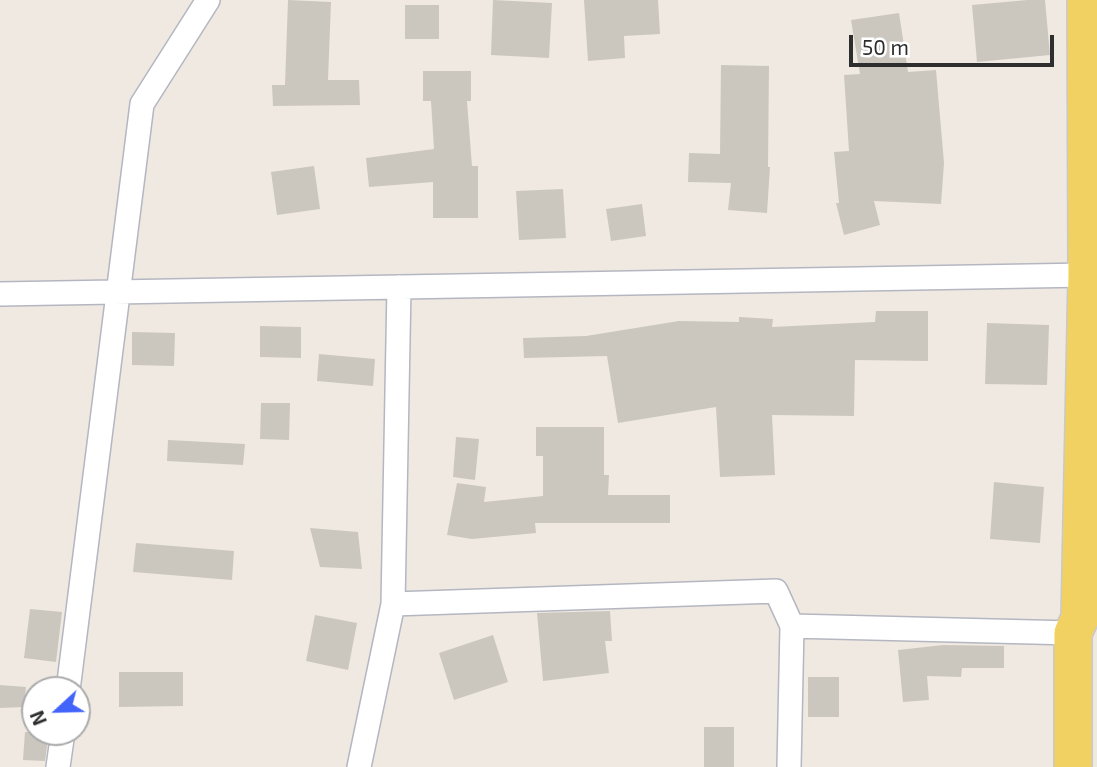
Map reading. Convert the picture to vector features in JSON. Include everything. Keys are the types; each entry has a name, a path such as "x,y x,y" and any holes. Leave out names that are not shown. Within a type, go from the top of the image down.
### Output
{"main road":[{"path":"1073,767 1073,633 1080,618 1087,275 1086,0"}],"street":[{"path":"70,676 142,104 208,0"},
{"path":"0,295 1087,275"},
{"path":"359,767 393,604 399,287"},
{"path":"393,604 776,591 792,626 789,767"},
{"path":"792,626 1073,633"},
{"path":"58,767 61,746"}],"building":[{"path":"288,0 331,2 328,80 359,80 360,105 273,106 272,85 285,85"},
{"path":"493,0 552,3 549,58 491,55"},
{"path":"584,0 658,0 660,34 624,36 625,58 588,61"},
{"path":"1045,0 1050,55 977,62 972,5"},
{"path":"405,5 439,5 439,39 405,39"},
{"path":"899,13 908,72 936,70 944,163 941,204 874,201 880,225 844,235 836,203 839,203 834,152 849,151 844,75 860,74 851,20"},
{"path":"721,65 769,66 770,167 767,213 728,210 731,183 688,182 689,153 720,154"},
{"path":"423,71 471,71 471,101 467,101 472,166 478,166 478,218 433,218 433,182 369,187 366,158 434,149 431,101 423,101"},
{"path":"314,166 320,209 277,215 271,172"},
{"path":"563,189 566,238 519,240 516,191"},
{"path":"642,204 646,236 611,241 606,209"},
{"path":"876,311 928,311 928,361 855,360 854,416 772,415 775,475 720,477 716,407 618,423 607,356 524,358 523,338 586,336 679,321 739,322 739,317 773,319 772,327 875,322"},
{"path":"987,323 1049,325 1047,385 985,384"},
{"path":"260,326 301,327 301,358 260,357"},
{"path":"132,332 175,333 174,366 132,365"},
{"path":"319,354 375,359 373,386 317,381"},
{"path":"261,403 290,403 289,440 260,439"},
{"path":"536,427 604,427 604,475 609,475 608,495 670,495 670,523 535,523 536,533 472,539 447,535 457,483 486,487 484,502 543,496 543,456 536,456"},
{"path":"456,437 479,439 475,480 453,477"},
{"path":"168,440 245,444 243,465 167,461"},
{"path":"994,482 1044,487 1040,543 990,539"},
{"path":"310,528 358,532 362,569 320,567"},
{"path":"136,543 234,551 232,580 133,572"},
{"path":"30,609 62,612 56,662 24,658"},
{"path":"610,611 612,641 605,641 609,673 543,681 537,613"},
{"path":"315,615 357,623 348,670 306,661"},
{"path":"493,635 508,682 454,700 439,653"},
{"path":"943,645 1004,646 1004,668 962,668 961,677 927,676 929,700 903,702 898,650"},
{"path":"119,672 183,672 183,706 119,707"},
{"path":"808,677 839,677 839,717 808,717"},
{"path":"0,685 21,687 21,707 0,708"},
{"path":"704,727 734,727 734,767 704,767"},
{"path":"24,746 47,746 45,761 23,760"}]}
